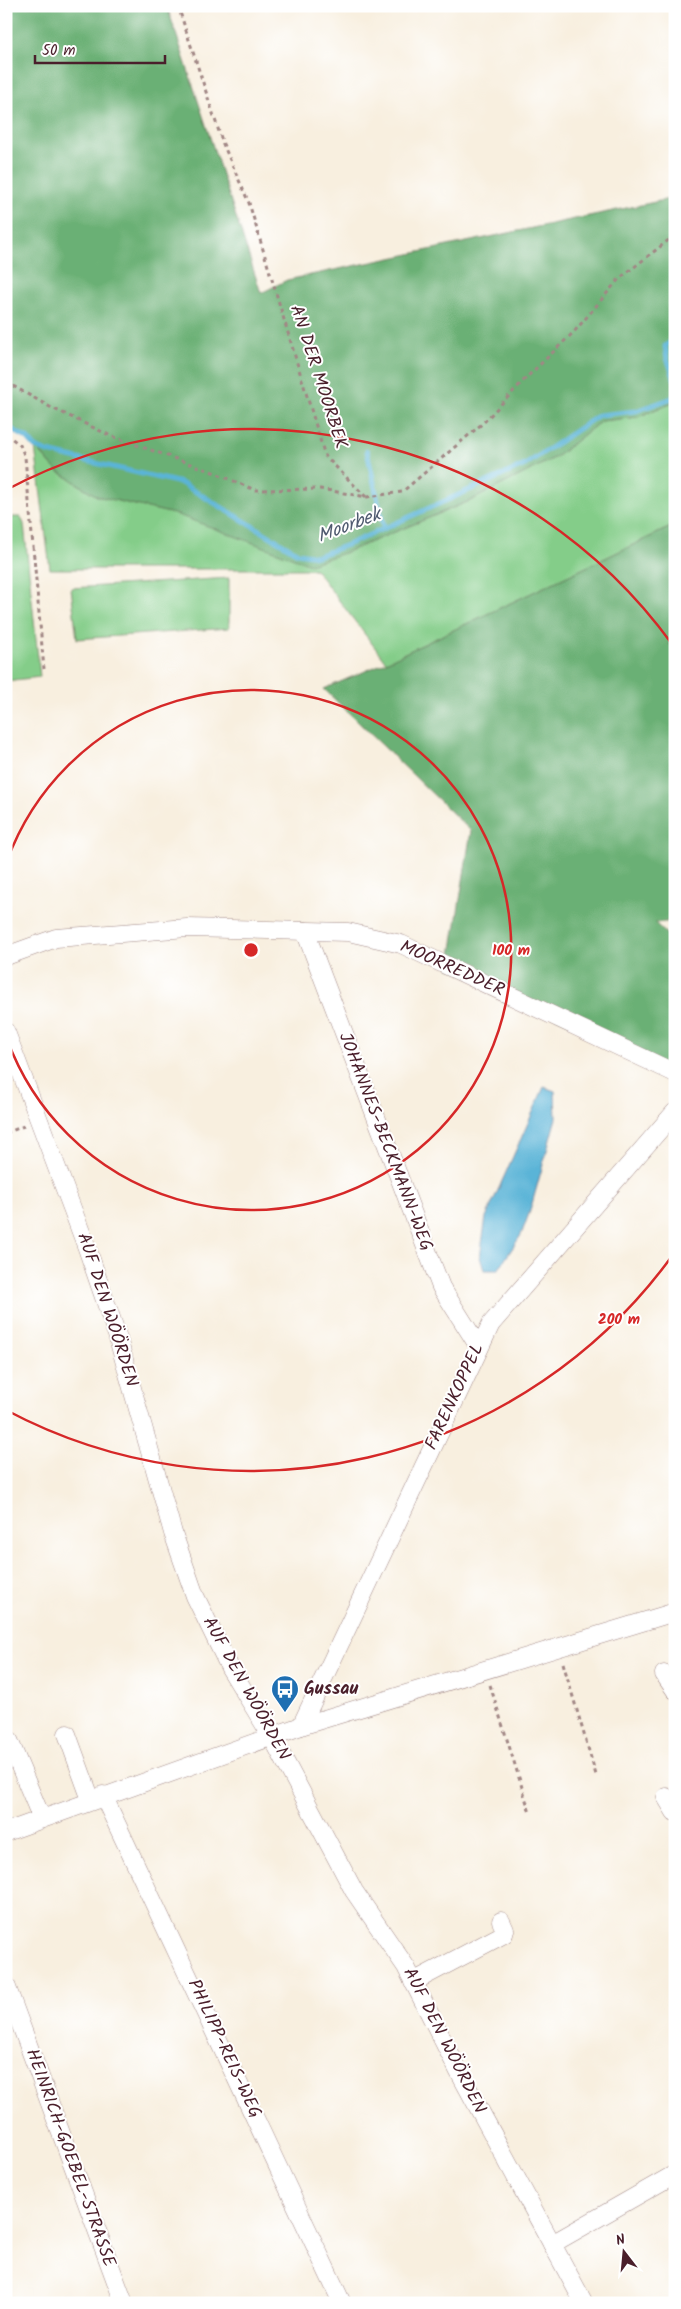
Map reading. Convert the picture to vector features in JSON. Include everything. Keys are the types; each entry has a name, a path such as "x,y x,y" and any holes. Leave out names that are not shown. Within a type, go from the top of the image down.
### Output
{"street":[{"name":"MOORREDDER","path":"6,956 56,938 187,928 348,932 401,944 675,1073"},
{"name":"JOHANNES-BECKMANN-WEG","path":"305,931 441,1287 479,1347"},
{"name":"AUF DEN WÖÖRDEN","path":"6,1032 87,1248 117,1335 174,1533 195,1596 230,1668 272,1737 354,1891 406,1967 584,2303"},
{"name":"FARENKOPPEL","path":"301,1726 491,1324 675,1112"},
{"path":"6,1832 301,1726 675,1612"},
{"path":"664,1674 675,1690"},
{"name":"PHILIPP-REIS-WEG","path":"67,1734 287,2182 342,2303"},
{"path":"10,1740 42,1819"},
{"path":"414,1982 504,1934 505,1930 502,1921"},
{"name":"HEINRICH-GOEBEL-STRASSE","path":"6,1985 124,2303"},
{"path":"552,2244 675,2174"}],"path":[{"name":"AN DER MOORBEK","path":"178,6 223,144 249,202 325,456 367,497"},
{"path":"6,382 50,407 111,436 172,456 255,490 320,489 367,497 402,492 483,424 528,376 574,332 619,279 675,235"},
{"path":"6,434 20,445 25,456 44,669"},
{"path":"559,1647 596,1775"},
{"path":"485,1670 530,1813"}],"green space":[{"path":"6,6 167,6 261,293 287,280 669,199 675,195 675,346 671,347 675,357 675,401 638,417 601,421 556,457 472,500 344,553 310,564 178,515 97,496 56,470 32,443 6,425"},
{"path":"675,401 675,525 386,662 315,569 50,569 35,447 56,470 97,496 344,553 472,500 556,457 601,421 638,417"},
{"path":"6,517 21,517 24,524 40,677 6,681"},
{"path":"675,525 675,636 669,644 675,645 675,921 655,923 675,942 675,1073 449,967 471,831 324,689 386,662"},
{"path":"229,578 229,628 77,639 71,588"}],"water":[{"path":"544,1087 555,1091 556,1118 530,1211 521,1235 498,1270 484,1270 480,1257 486,1217"}],"waterway":[{"name":"Moorbek","path":"675,339 665,346 675,380"},
{"name":"Moorbek","path":"6,426 27,438 35,447 48,452 181,483 298,553 317,556 347,545 525,465 599,415 636,411 675,397"},
{"path":"367,451 384,529"}],"place":[{"name":"Gussau","path":"285,1713"}]}
